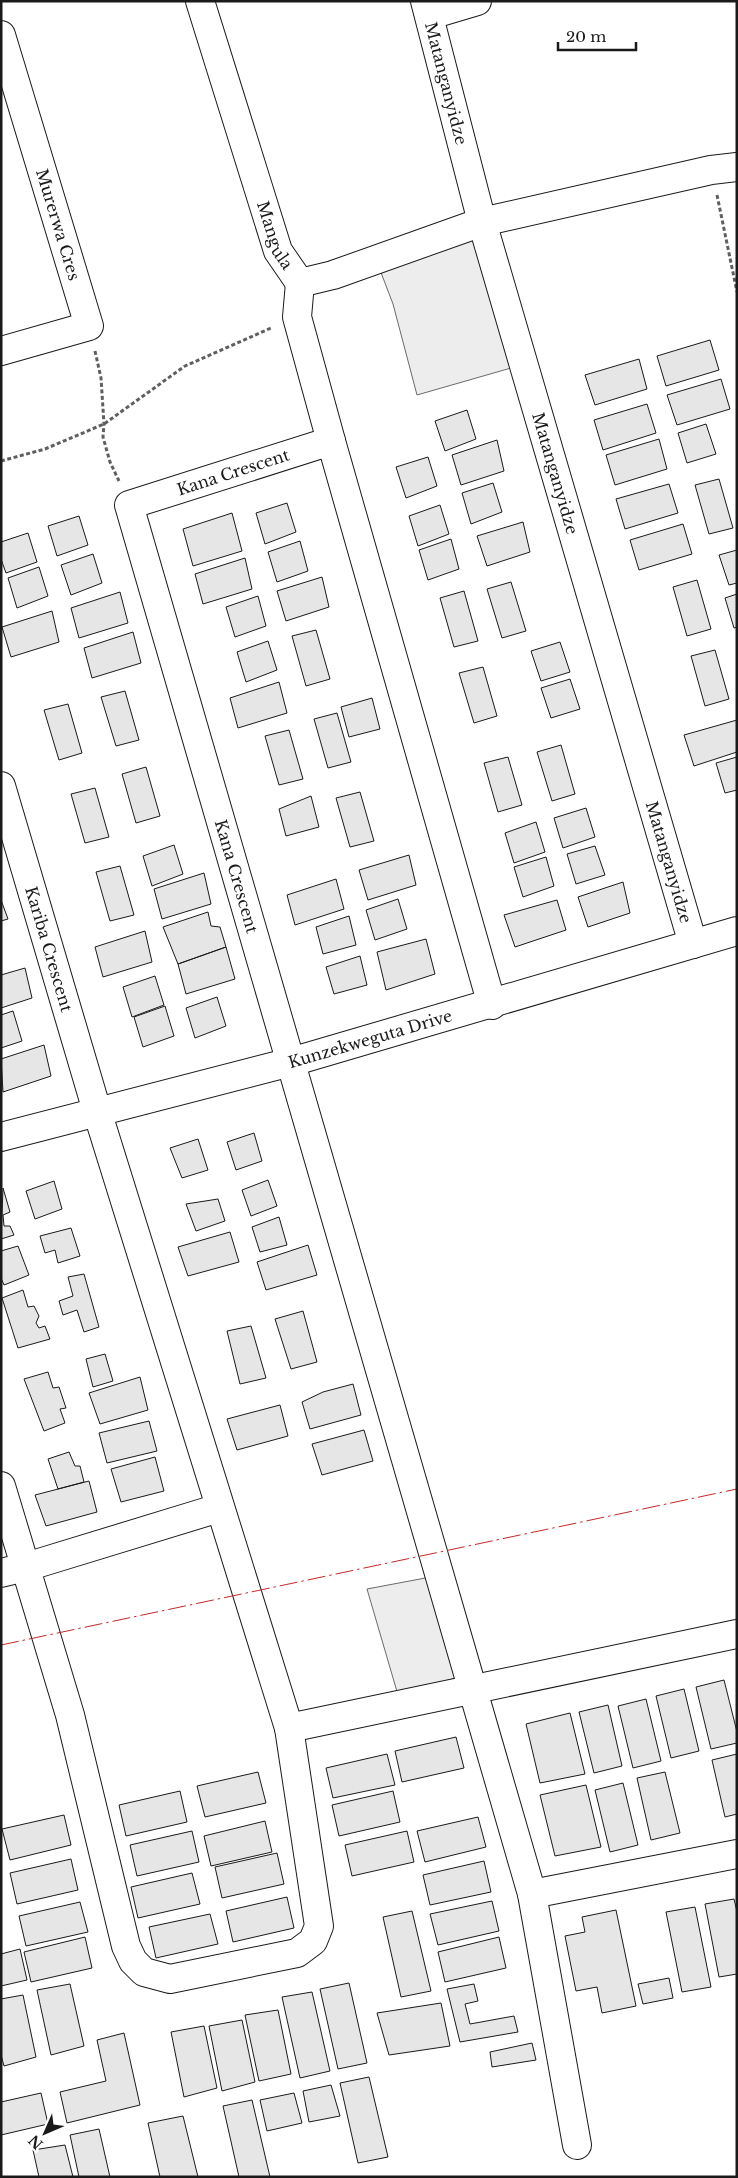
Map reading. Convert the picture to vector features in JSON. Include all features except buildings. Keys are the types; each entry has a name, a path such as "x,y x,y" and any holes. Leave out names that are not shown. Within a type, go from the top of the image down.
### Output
{"street":[{"name":"Mangula","path":"200,1 278,252 300,283 333,275 482,222 724,169"},
{"path":"427,8 477,1"},
{"name":"Matanganyidze","path":"427,8 482,222 692,944"},
{"name":"Murerwa Cres","path":"1,35 89,326"},
{"path":"300,283 298,317 331,441 492,1005"},
{"path":"1,351 89,326"},
{"name":"Kana Crescent","path":"331,441 129,505 474,1688 532,1894 577,2145"},
{"name":"Kariba Crescent","path":"1,786 97,1111 289,1728 319,1926 313,1941 297,1953 170,1979 144,1972 133,1961 126,1946 70,1715 14,1570 1,1486"},
{"name":"Kunzekweguta Drive","path":"1,1138 97,1111 292,1062 492,1005 737,931"},
{"path":"14,1570 219,1508"},
{"path":"289,1728 737,1634"},
{"path":"532,1894 737,1854"}],"path":[{"path":"724,169 737,292"},
{"path":"1,461 45,449 104,424 185,366 298,317"},
{"path":"89,326 101,378 103,437 110,462 129,505"}],"shaded area":[{"path":"473,239 511,368 417,395 393,304 380,270"},
{"path":"436,1576 462,1676 398,1695 367,1589"}],"power":[{"path":"1,1645 737,1489"}]}
